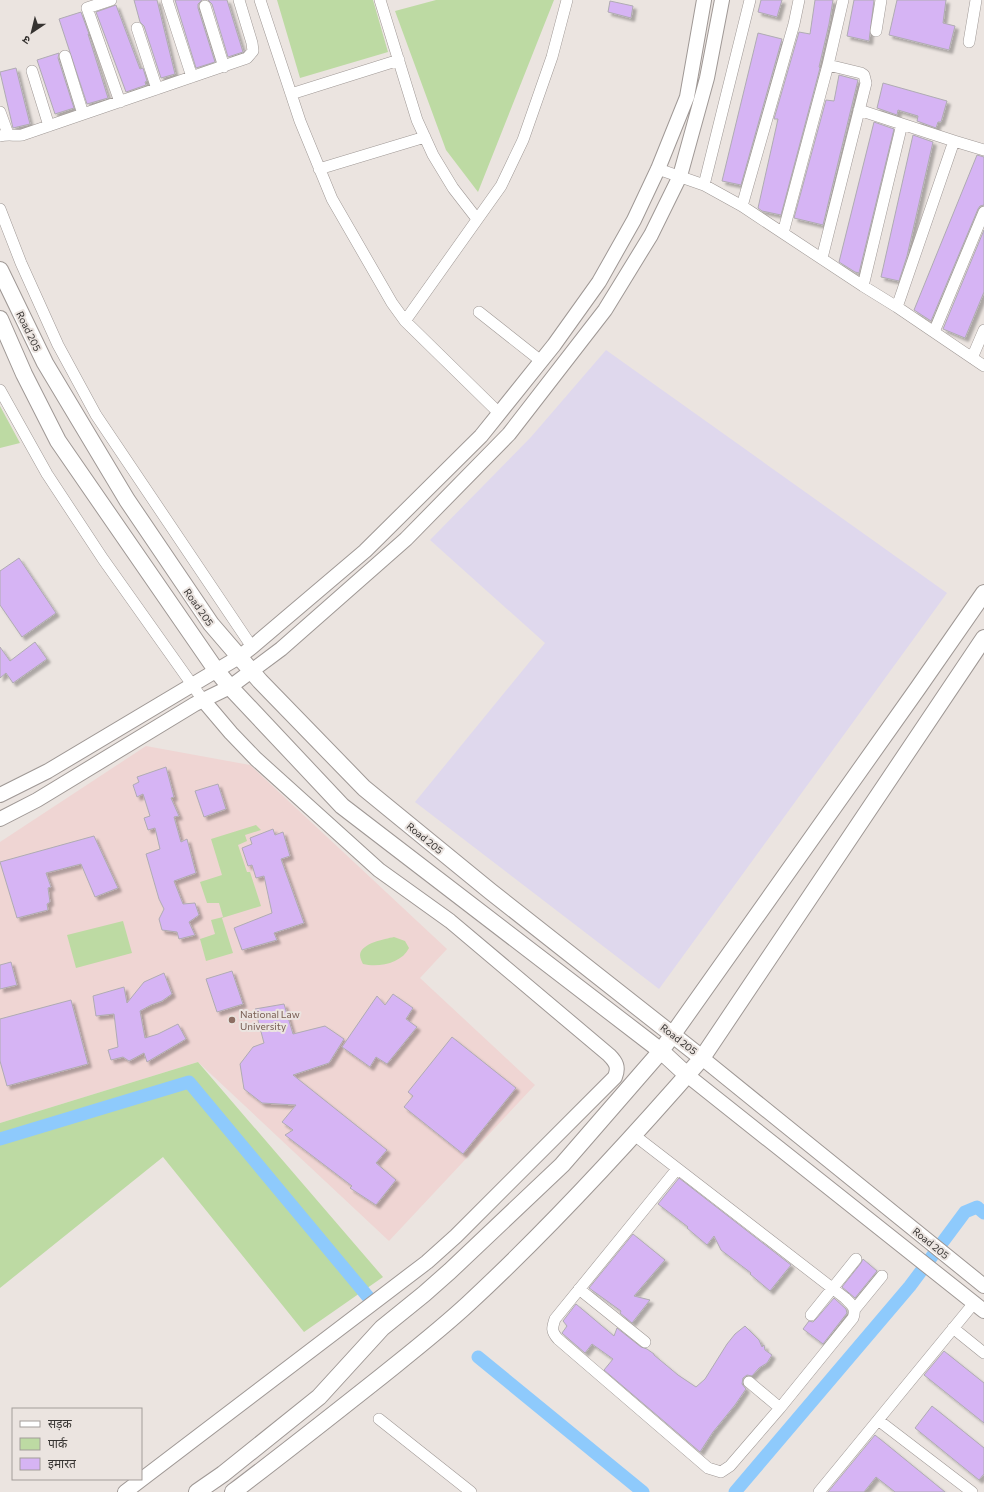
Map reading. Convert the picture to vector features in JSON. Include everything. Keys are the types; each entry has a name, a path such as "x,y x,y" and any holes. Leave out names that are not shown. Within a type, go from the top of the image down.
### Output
{"main road":[{"name":"Road 205","path":"0,270 45,364 127,500 211,624 251,671 364,788 490,891 702,1058"},
{"name":"Road 205","path":"1,323 5,342 24,374 58,441 216,670 230,687 342,806 661,1051 688,1075"},
{"path":"197,1492 319,1397 382,1328 450,1271 562,1165 661,1051 984,593"},
{"path":"234,1492 408,1355 468,1304 556,1218 634,1136 688,1075 702,1058 984,638"}],"street":[{"path":"111,0 87,8 120,102"},
{"path":"167,0 192,77"},
{"path":"0,112 4,135 22,135 247,58 253,51 252,43 238,0"},
{"path":"260,0 300,121 332,199 392,303 405,321 500,413"},
{"path":"382,0 417,120 433,155 453,188 477,219"},
{"path":"405,321 501,186 522,140 552,57 567,0"},
{"path":"0,796 48,771 252,647 365,551 481,436 541,361 599,282 634,220 658,169 687,97 704,0"},
{"path":"0,819 37,800 203,700 230,687 281,649 406,539 508,434 605,310 651,235 680,176 707,78 722,0"},
{"path":"704,185 750,0"},
{"path":"742,206 794,24 799,0"},
{"path":"783,232 828,64 843,0"},
{"path":"876,31 881,0"},
{"path":"969,42 976,0"},
{"path":"205,6 224,67"},
{"path":"137,28 157,89"},
{"path":"65,56 83,114"},
{"path":"291,94 399,60"},
{"path":"822,258 866,83 864,75 861,73 828,64"},
{"path":"32,71 49,126"},
{"path":"859,110 984,150"},
{"path":"863,286 902,124"},
{"path":"319,169 425,137"},
{"path":"897,307 954,141"},
{"path":"658,169 704,185 742,206 897,307 984,366"},
{"path":"0,209 21,263 58,345 96,415 252,647"},
{"path":"934,332 984,212"},
{"path":"479,312 541,361"},
{"path":"972,358 984,330"},
{"path":"0,390 47,474 99,554 191,684 231,733 256,759 379,870 450,921 609,1055 616,1063 617,1071 615,1077 456,1236 427,1262 142,1479"},
{"name":"Road 205","path":"702,1058 984,1286"},
{"name":"Road 205","path":"688,1075 979,1307"},
{"path":"634,1136 833,1288 853,1305 855,1309"},
{"path":"677,1169 555,1319 552,1328 553,1333 708,1468 720,1472 730,1466 780,1408 853,1318 855,1309 882,1276"},
{"path":"811,1315 856,1259"},
{"path":"579,1289 645,1342"},
{"path":"819,1492 953,1328 979,1307"},
{"path":"953,1328 984,1353"},
{"path":"749,1382 780,1408"},
{"path":"379,1419 471,1492"},
{"path":"878,1420 972,1492"},
{"path":"125,1492 141,1480"}],"shaded area":[{"path":"606,350 947,593 659,989 415,802 545,643 430,540 531,437"},
{"name":"National Law University","path":"146,746 250,765 447,949 420,978 535,1085 389,1241 198,1062 0,1123 0,842"}],"green space":[{"path":"277,0 373,0 388,52 300,78"},
{"path":"436,0 554,0 478,192 446,150 395,11"},
{"path":"0,406 20,443 0,448"},
{"path":"256,825 261,830 245,835 247,841 238,845 247,872 250,872 261,906 222,918 233,953 206,961 200,939 215,934 211,920 223,917 219,903 207,903 200,882 222,875 211,839"},
{"path":"123,921 132,953 76,968 67,935"},
{"path":"394,937 405,941 409,948 406,953 396,961 383,965 363,964 360,955 364,947 374,942"},
{"path":"198,1062 383,1277 304,1332 163,1157 0,1288 0,1123"}],"building":[{"path":"134,0 157,0 175,74 161,78 144,26 140,22"},
{"path":"175,0 202,0 198,4 198,8 215,62 196,68"},
{"path":"208,0 227,0 243,52 228,57 212,4"},
{"path":"761,0 782,0 777,17 758,12"},
{"path":"815,0 833,0 820,68 781,215 762,211 758,208 778,119 774,119 799,32 810,34"},
{"path":"854,0 874,0 869,41 847,36"},
{"path":"897,0 946,0 943,23 955,26 949,50 889,35"},
{"path":"610,1 633,6 631,18 608,12"},
{"path":"116,5 140,69 143,68 147,81 145,82 146,85 126,92 96,12"},
{"path":"81,12 108,98 87,104 59,19"},
{"path":"758,33 782,39 741,185 722,181"},
{"path":"59,53 58,58 74,108 55,114 37,60"},
{"path":"16,68 30,124 13,128 0,72"},
{"path":"839,75 858,80 823,225 794,218 826,100 834,101"},
{"path":"883,83 947,101 941,122 938,122 936,128 917,121 918,116 898,110 897,115 877,108"},
{"path":"874,122 894,129 859,273 839,262"},
{"path":"913,135 933,142 907,256 899,281 881,277"},
{"path":"977,155 984,157 984,205 980,206 978,209 931,321 914,310"},
{"path":"984,230 984,292 965,338 943,329"},
{"path":"19,558 56,613 22,637 0,605 0,571"},
{"path":"35,642 47,659 13,683 6,673 0,678 0,647 10,661"},
{"path":"166,767 174,797 171,798 179,816 174,817 181,842 187,839 196,873 174,881 183,904 195,903 199,915 189,922 195,935 179,939 177,932 162,930 159,919 164,909 159,899 146,854 160,849 155,828 148,830 144,818 150,816 143,794 137,797 133,785 139,782 137,777"},
{"path":"218,784 226,809 204,817 195,791"},
{"path":"273,829 275,835 283,832 290,856 281,859 304,923 274,933 277,940 242,950 234,928 272,913 264,876 256,878 252,865 248,866 242,848 252,844 250,838"},
{"path":"94,836 118,888 95,897 81,864 46,873 51,887 48,888 50,902 47,904 48,910 17,918 0,862"},
{"path":"11,962 17,985 0,989 0,965"},
{"path":"232,971 243,1004 217,1012 206,979"},
{"path":"164,973 172,994 162,1001 140,1011 145,1038 158,1034 178,1024 186,1039 147,1062 144,1053 129,1061 123,1057 111,1060 108,1050 118,1047 114,1014 96,1016 93,996 124,987 127,1003 144,982"},
{"path":"393,994 413,1008 406,1019 417,1027 387,1064 376,1057 370,1067 342,1047 377,996 385,1005"},
{"path":"71,1000 88,1064 7,1086 0,1061 0,1019"},
{"path":"284,1004 293,1034 325,1026 344,1039 329,1063 293,1075 387,1150 376,1163 396,1180 376,1205 350,1188 352,1186 285,1135 293,1130 282,1122 296,1105 262,1103 244,1089 240,1064 253,1047 264,1043 255,1009"},
{"path":"452,1037 516,1088 463,1154 404,1107 413,1096 408,1092"},
{"path":"679,1178 791,1265 770,1291 750,1274 751,1273 721,1250 714,1236 707,1245 687,1228 688,1227 658,1204"},
{"path":"633,1234 665,1260 634,1296 650,1300 632,1323 620,1313 621,1311 589,1288"},
{"path":"863,1259 877,1271 855,1298 842,1287"},
{"path":"834,1298 846,1309 847,1313 823,1344 803,1329 809,1321 813,1322 816,1319"},
{"path":"576,1304 614,1336 617,1328 641,1347 654,1354 678,1375 696,1387 705,1379 735,1334 745,1326 759,1340 762,1347 764,1345 765,1350 772,1355 767,1363 759,1368 752,1376 747,1375 743,1378 742,1384 746,1389 713,1432 700,1452 604,1370 613,1359 592,1344 585,1353 562,1333 567,1326 563,1321"},
{"path":"944,1351 984,1383 984,1423 924,1375"},
{"path":"932,1406 984,1448 984,1474 979,1480 915,1428"},
{"path":"875,1435 945,1492 895,1492 876,1477 864,1492 828,1492"}],"waterway":[{"path":"0,1139 189,1082 369,1298"},
{"path":"735,1492 910,1286 965,1212 977,1207 984,1213"},
{"path":"478,1357 643,1492"}],"place":[{"name":"National Law University","path":"232,1020"}]}
